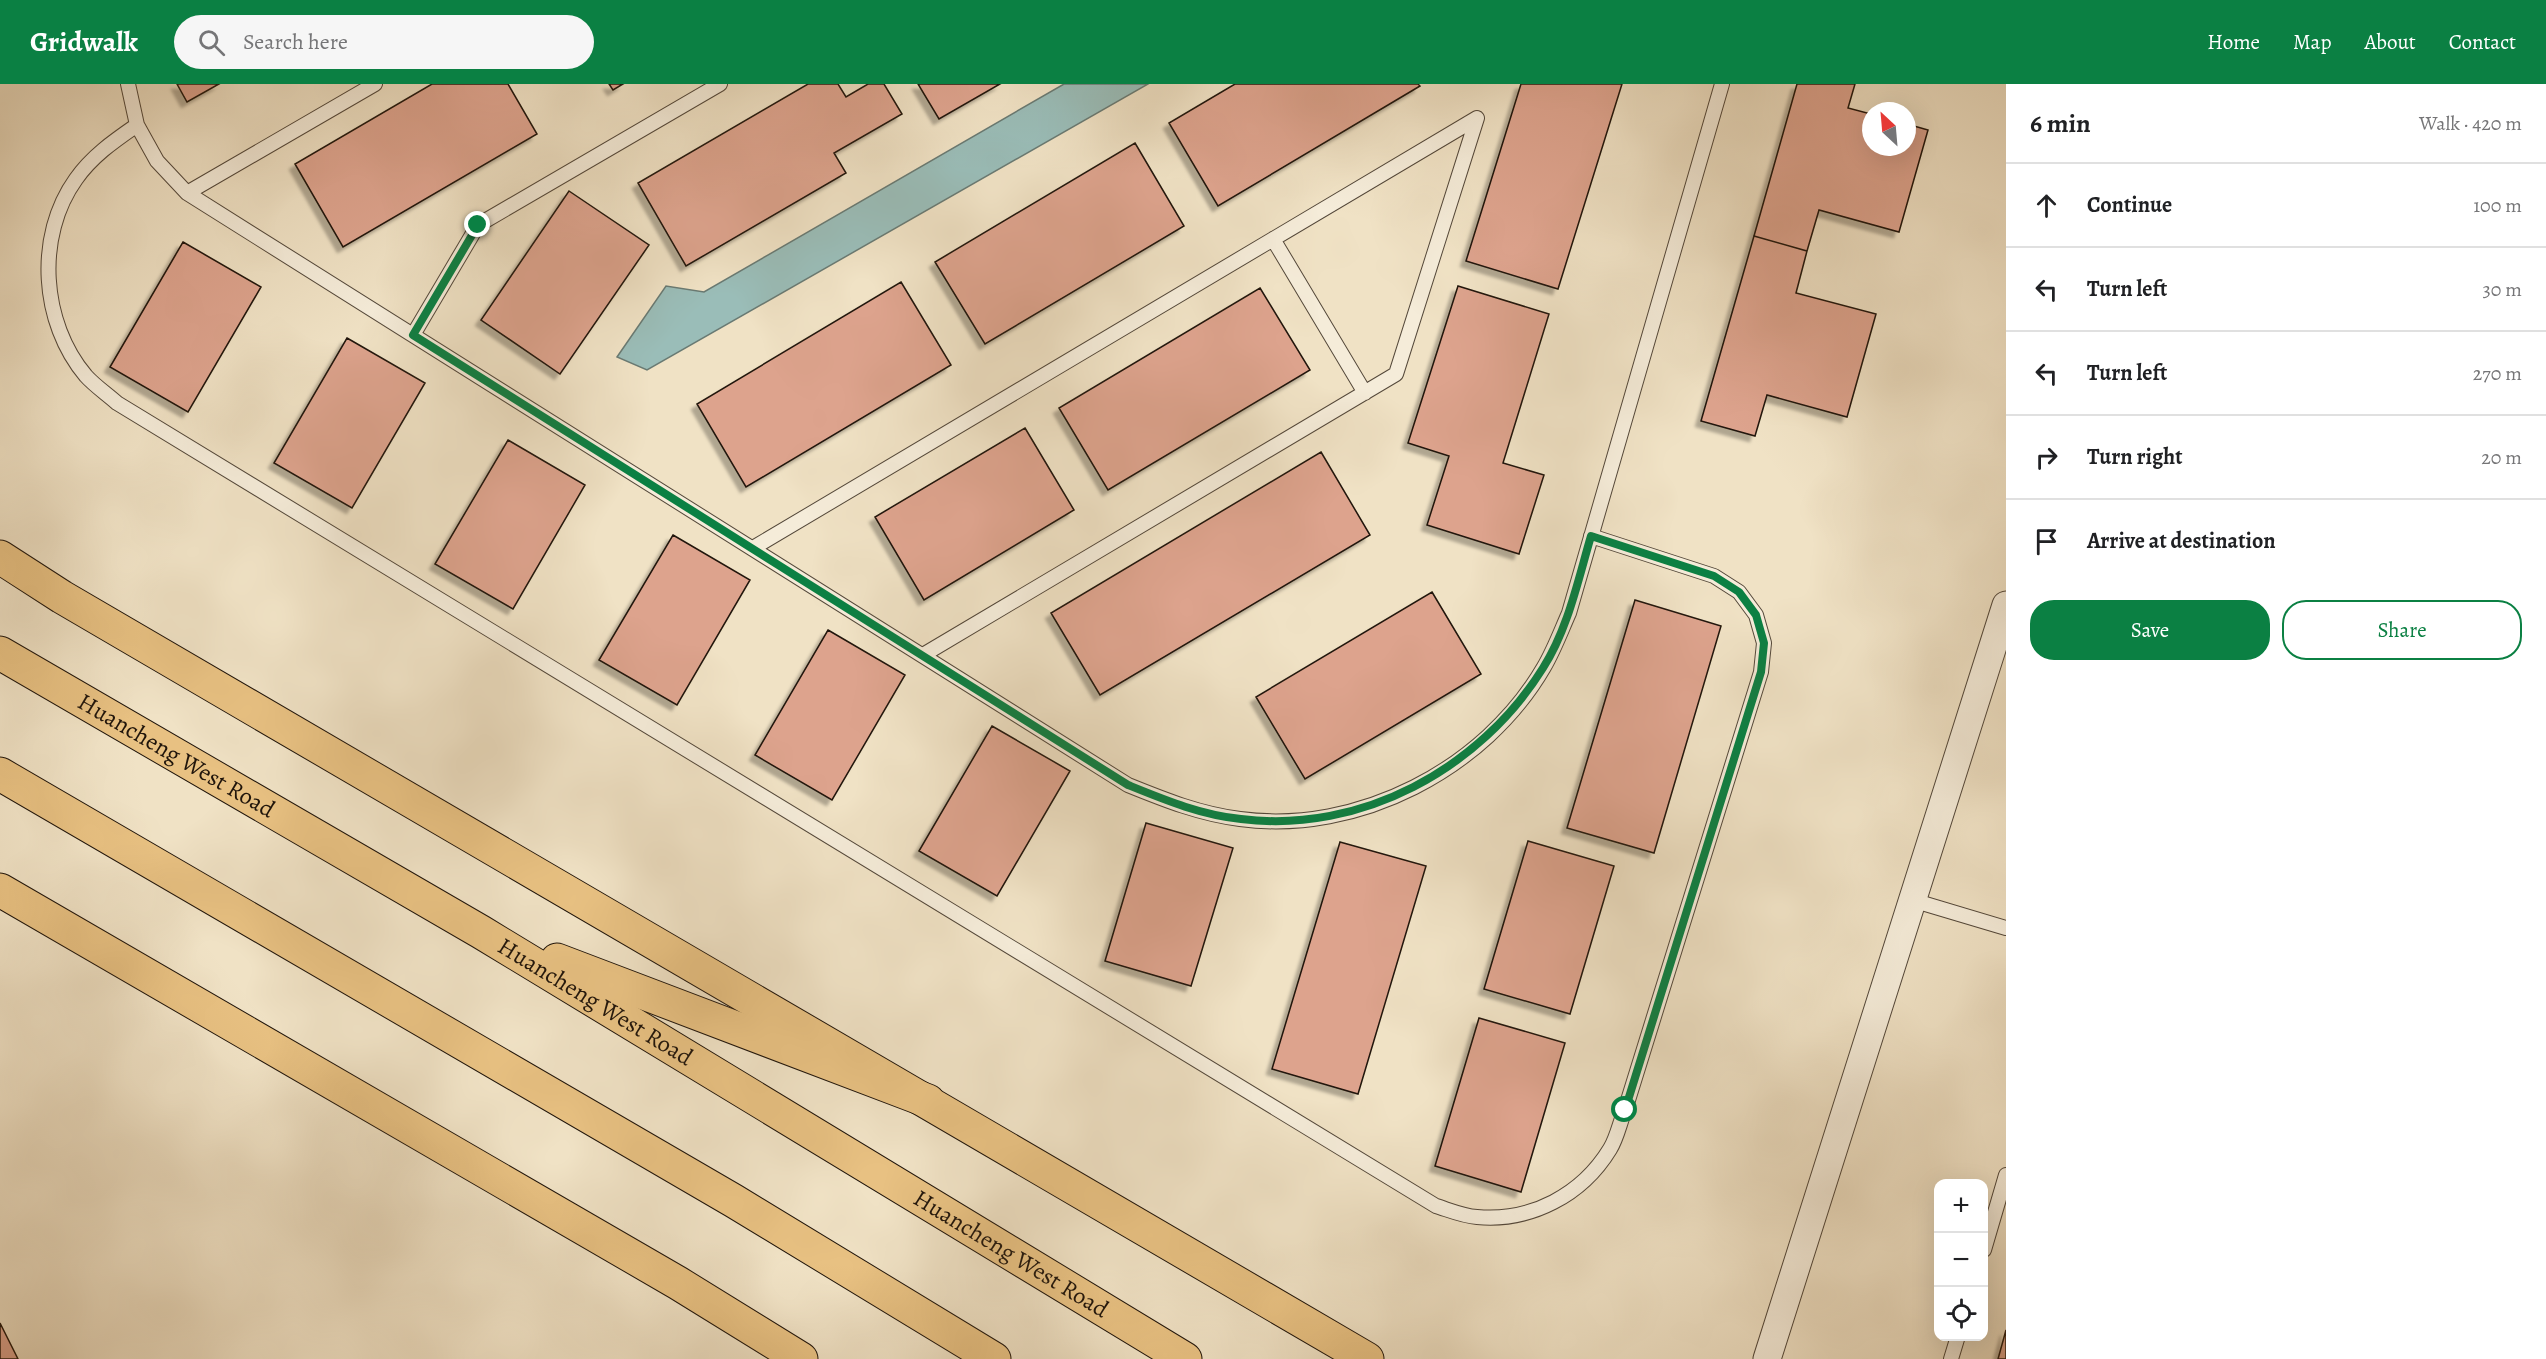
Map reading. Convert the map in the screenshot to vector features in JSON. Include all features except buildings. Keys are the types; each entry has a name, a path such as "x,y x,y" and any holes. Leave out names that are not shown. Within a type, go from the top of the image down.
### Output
{"main road":[{"path":"0,557 62,597 1366,1359"},
{"name":"Huancheng West Road","path":"0,653 481,932 1185,1359"},
{"path":"0,774 734,1201 994,1359"},
{"path":"0,890 678,1283 801,1359"},
{"path":"481,932 928,1101"}],"street":[{"path":"1767,1359 2006,605"}],"lane":[{"path":"128,84 137,125 157,161 187,193 1128,785 1183,808 1242,819 1301,820 1359,809 1415,788 1465,756 1509,716 1544,667 1564,624 1591,536 1722,84"},
{"path":"187,193 375,84"},
{"path":"413,335 478,225 720,84"},
{"path":"753,548 1477,118 1396,374 923,655"},
{"path":"137,125 102,148 75,180 57,218 48,259 51,301 63,340 86,375 117,403 1436,1206 1475,1217 1516,1217 1554,1203 1587,1180 1611,1148 1625,1110 1761,672 1764,643 1756,615 1739,592 1714,576 1591,536"},
{"path":"1272,239 1365,393"},
{"path":"1912,900 2006,927"},
{"path":"1988,1234 2006,1175"},
{"path":"1951,1359 1956,1341"}],"water":[{"path":"1064,84 1148,84 647,370 617,357 666,286 704,292"}],"route":[{"path":"478,225 413,335 1128,785 1183,808 1242,819 1301,820 1359,809 1415,788 1465,756 1509,716 1544,667 1569,613 1591,536 1714,576 1739,592 1756,615 1764,643 1761,672 1625,1110"}]}
